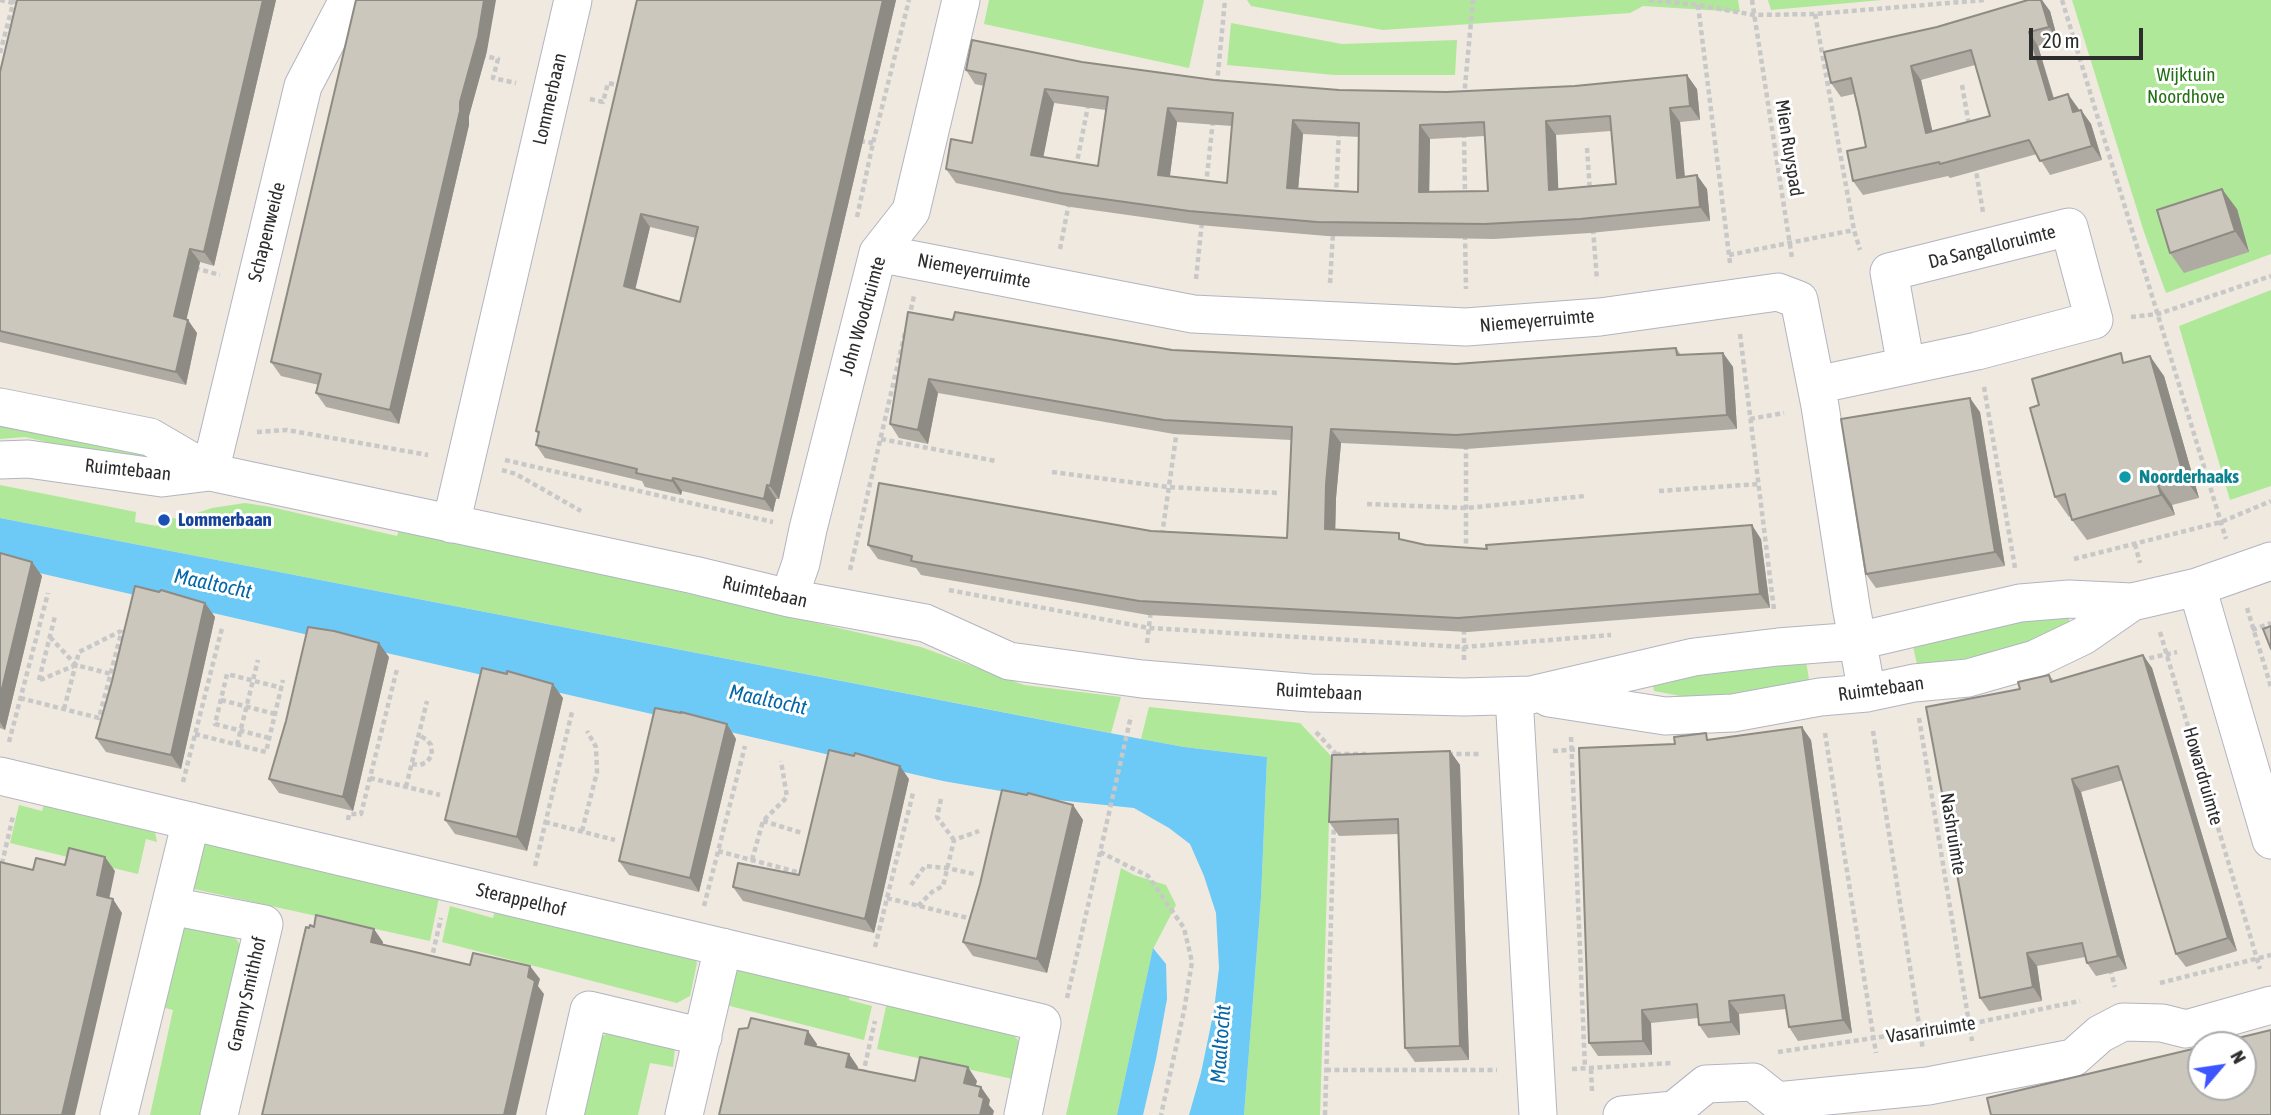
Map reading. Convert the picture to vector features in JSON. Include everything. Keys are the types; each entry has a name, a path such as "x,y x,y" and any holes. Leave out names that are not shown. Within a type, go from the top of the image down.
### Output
{"street":[{"name":"Schapenweide","path":"210,472 303,86 348,0"},
{"name":"Lommerbaan","path":"451,524 573,0"},
{"name":"John Woodruimte","path":"789,598 805,546 878,253 911,211 961,0"},
{"name":"Da Sangalloruimte","path":"1889,272 2069,227 2094,320"},
{"name":"Niemeyerruimte","path":"878,253 1193,314 1328,321 1466,327 1600,317 1778,292 1799,300"},
{"path":"1889,272 1906,366"},
{"path":"1799,300 1816,385 1867,693"},
{"path":"1816,385 1977,351 2094,320"},
{"path":"0,407 150,437 210,472"},
{"name":"Ruimtebaan","path":"0,460 28,459 162,478 210,472 694,575 789,598 925,622 1009,661 1142,679 1310,693 1464,697 1569,693 1694,657 1858,641 2020,603 2069,599 2141,600 2197,587 2271,561"},
{"path":"2197,587 2271,840"},
{"name":"Ruimtebaan","path":"1569,693 1665,716 1733,713 1820,697 1867,693 1914,683 1968,678 2035,659 2083,636 2141,600"},
{"path":"1522,696 1538,1115"},
{"name":"Sterappelhof","path":"7,778 1042,1023"},
{"path":"119,1115 171,906 183,819"},
{"name":"Granny Smithhof","path":"171,906 264,924 219,1115"},
{"path":"684,1115 703,1037 709,944"},
{"path":"1622,1115 1674,1110 1706,1084 1728,1082 1753,1082 1777,1101 1882,1092 1931,1100 1978,1077 2073,1058 2100,1034 2123,1022 2162,1023 2186,1029 2271,1006"},
{"path":"565,1115 589,1010 703,1037"},
{"path":"1023,1115 1042,1023"}],"path":[{"path":"0,0 13,1 0,53"},
{"path":"1649,0 1754,15 1815,14 1985,0"},
{"name":"Mien Ruyspad","path":"1752,0 1799,300"},
{"path":"2062,0 2271,687"},
{"path":"1815,14 1854,230 1865,265 1889,272"},
{"path":"471,53 498,59 492,78 603,102 608,83 634,89"},
{"path":"1962,85 1969,125"},
{"path":"1075,170 1088,106"},
{"path":"1335,200 1340,120"},
{"path":"859,140 873,143"},
{"path":"1587,148 1591,200"},
{"path":"1973,153 1989,248"},
{"path":"1053,287 1070,196"},
{"path":"1593,226 1600,317"},
{"path":"1328,321 1334,227"},
{"path":"1729,255 1854,230"},
{"path":"220,426 263,433 287,430 468,457 661,497 805,546 850,571 922,261"},
{"path":"189,267 255,284"},
{"path":"2094,320 2158,314 2271,275"},
{"path":"1977,351 2016,573"},
{"path":"881,439 996,461"},
{"path":"468,457 516,474 587,514"},
{"path":"1052,472 1168,487 1279,493"},
{"path":"661,497 664,484"},
{"path":"1659,491 1758,484"},
{"path":"1367,504 1467,508 1585,496"},
{"name":"Howardruimte","path":"2135,544 2141,600 2168,654 2271,1006"},
{"path":"945,589 1149,628 1464,647 1618,634"},
{"path":"0,872 7,778 20,698 48,593"},
{"path":"55,616 39,680 76,665"},
{"path":"2129,663 2214,644 2271,623"},
{"path":"183,819 195,734 222,628"},
{"path":"20,698 99,718 122,630 79,652 64,709"},
{"path":"50,637 76,665 111,674"},
{"path":"1565,639 1585,1069"},
{"path":"237,744 258,660"},
{"path":"340,855 349,814 361,814 397,668"},
{"path":"269,738 215,724 227,674 282,688"},
{"path":"195,734 266,751 284,680"},
{"name":"Nashruimte","path":"1914,683 1978,1077"},
{"path":"1310,693 1309,723 1336,754 1336,768"},
{"path":"1867,693 1931,1100"},
{"path":"1820,697 1882,1092"},
{"path":"221,700 275,714"},
{"path":"406,787 427,701"},
{"path":"526,901 572,712"},
{"path":"1042,1023 1068,997 1129,726"},
{"path":"582,831 597,772 596,747 587,731"},
{"path":"412,764 427,762 432,755 431,746 419,735"},
{"path":"709,944 718,851 745,746"},
{"path":"752,860 763,821 787,797 781,761"},
{"path":"370,778 440,795"},
{"path":"862,1076 887,898 913,793"},
{"path":"941,799 937,817 954,840"},
{"path":"1325,1115 1334,809"},
{"path":"763,821 802,833"},
{"path":"545,822 615,840"},
{"path":"954,840 979,831"},
{"path":"918,906 932,892 943,886 954,840"},
{"path":"718,851 797,872"},
{"path":"1100,852 1148,876 1184,928 1192,962 1161,1115"},
{"path":"911,885 925,866 974,874"},
{"path":"428,973 449,882"},
{"path":"887,898 972,919"},
{"path":"2155,984 2271,955"},
{"path":"2107,957 2123,1022"},
{"name":"Vasariruimte","path":"1766,1054 1970,1024 2090,999"},
{"path":"1326,1070 1585,1069 1685,1062"}],"green space":[{"path":"989,0 1204,0 1189,68 984,24"},
{"path":"1247,0 1738,0 1740,12 1643,6 1630,13 1383,30 1251,6"},
{"path":"1768,0 1882,0 1771,10"},
{"name":"Wijktuin Noordhove","path":"2072,0 2271,0 2271,254 2166,293 2144,232"},
{"path":"1231,23 1342,44 1457,40 1455,75 1335,75 1227,65"},
{"path":"2271,290 2271,486 2230,500 2179,326"},
{"path":"0,415 89,435 173,463 77,449 25,437 0,439"},
{"path":"0,485 136,512 135,522 157,526 159,516 179,519 212,508 245,503 397,536 400,527 921,647 1024,685 1121,697 1111,733 0,518"},
{"path":"2020,615 2068,616 2070,623 2025,645 1918,669 1911,637"},
{"path":"1805,655 1810,685 1696,699 1654,691 1653,685 1695,668"},
{"path":"1149,707 1300,723 1331,756 1320,1115 1244,1115 1261,898 1267,757 1141,739"},
{"path":"46,799 149,826 155,832 157,842 146,839 138,874 10,843 19,805 42,811"},
{"path":"203,838 440,893 430,941 194,889 184,877"},
{"path":"1121,868 1166,885 1176,905 1153,949 1117,1115 1066,1115"},
{"path":"450,906 493,918 496,906 691,951 697,963 690,996 677,1003 442,942"},
{"path":"193,925 230,934 238,941 242,954 204,1115 150,1115 173,1010 153,1005 179,929"},
{"path":"731,968 852,988 849,1000 872,1006 864,1040 722,1004"},
{"path":"888,997 1005,1026 1018,1040 1023,1055 1017,1080 877,1049"},
{"path":"611,1030 675,1048 673,1067 650,1063 638,1115 584,1115 602,1037"}],"water":[{"name":"Maaltocht","path":"0,518 1141,739 1267,757 1261,898 1244,1115 1189,1115 1214,1010 1219,968 1216,913 1190,844 1169,828 1134,808 1047,799 943,781 0,564"},
{"path":"1153,948 1166,964 1167,999 1156,1059 1143,1115 1117,1115"}],"building":[{"path":"17,0 263,0 204,252 190,249 174,316 188,320 176,372 0,331 0,72"},
{"path":"356,0 484,0 478,37 460,102 390,410 316,393 321,374 271,362"},
{"path":"637,0 883,0 770,486 767,485 764,499 673,478 672,481 636,473 637,469 536,445 539,432 536,431","holes":["641,214 698,227 680,302 624,286"]},
{"path":"2028,0 2041,0 2049,27 2029,32 2049,100 2068,94 2073,112 2081,110 2092,146 2040,161 2029,140 1940,164 1939,162 1853,181 1847,151 1866,147 1859,112 1851,78 1831,83 1824,52 1937,27","holes":["1971,50 1990,116 1926,133 1911,66"]},
{"path":"972,40 1082,62 1214,80 1339,90 1446,92 1575,86 1687,75 1690,106 1670,108 1677,178 1697,175 1700,207 1580,219 1484,224 1317,222 1189,211 1061,193 946,169 951,139 972,143 986,74 966,70","holes":["1045,89 1108,97 1098,166 1031,155","1168,108 1233,113 1227,183 1158,175","1610,116 1616,184 1549,190 1546,121","1293,120 1359,123 1358,192 1287,188","1484,122 1488,191 1419,192 1420,125"]},
{"path":"2222,189 2235,231 2170,253 2157,210"},
{"path":"908,312 953,320 955,312 1172,350 1456,364 1676,348 1677,355 1723,353 1727,415 1456,435 1331,429 1325,529 1399,533 1399,539 1426,545 1487,549 1486,545 1752,525 1760,594 1458,618 1139,601 911,561 912,556 868,545 879,483 1151,531 1287,538 1292,427 1164,420 929,379 918,430 890,424"},
{"name":"Noorderhaaks","path":"2121,353 2123,363 2150,356 2184,477 2158,485 2161,495 2072,520 2065,494 2055,497 2030,408 2039,405 2032,379"},
{"path":"1970,398 1995,552 1866,574 1841,419"},
{"path":"0,553 32,562 0,697"},
{"path":"135,586 159,592 161,590 205,603 171,755 96,738"},
{"path":"2271,626 2271,649 2263,629"},
{"path":"308,627 379,643 343,797 269,779"},
{"path":"2143,655 2228,938 2176,954 2118,766 2072,779 2118,956 2087,963 2082,943 2027,953 2033,987 1980,998 1926,707 2020,689 2018,682 2049,675 2051,682"},
{"path":"482,668 507,674 507,671 553,684 517,837 445,820"},
{"path":"655,708 727,724 690,878 619,861"},
{"path":"1802,727 1843,1020 1789,1027 1784,995 1729,1001 1731,1022 1699,1025 1697,1004 1642,1010 1643,1041 1589,1043 1579,748 1675,744 1674,737 1706,733 1707,740"},
{"path":"829,750 854,756 855,753 900,766 865,919 733,887 738,863 799,875"},
{"path":"1450,751 1460,1046 1405,1048 1398,819 1329,822 1332,755"},
{"path":"1002,790 1027,795 1028,793 1073,805 1037,959 963,942"},
{"path":"69,848 105,857 97,895 113,899 62,1115 0,1115 0,862 33,870 36,858 65,865"},
{"path":"316,915 374,929 371,942 470,965 473,953 530,966 528,977 535,981 504,1115 262,1115 306,927 314,927"},
{"path":"751,1018 808,1031 805,1044 849,1054 846,1067 915,1081 920,1057 968,1067 964,1083 981,1087 979,1096 984,1098 980,1115 719,1115 739,1029 748,1028"},
{"path":"2271,1030 2271,1115 1991,1115 1987,1098 2187,1050 2187,1101 2257,1101 2257,1033"}],"place":[{"name":"Noorderhaaks","path":"2125,477"},
{"name":"Lommerbaan","path":"164,520"}]}
